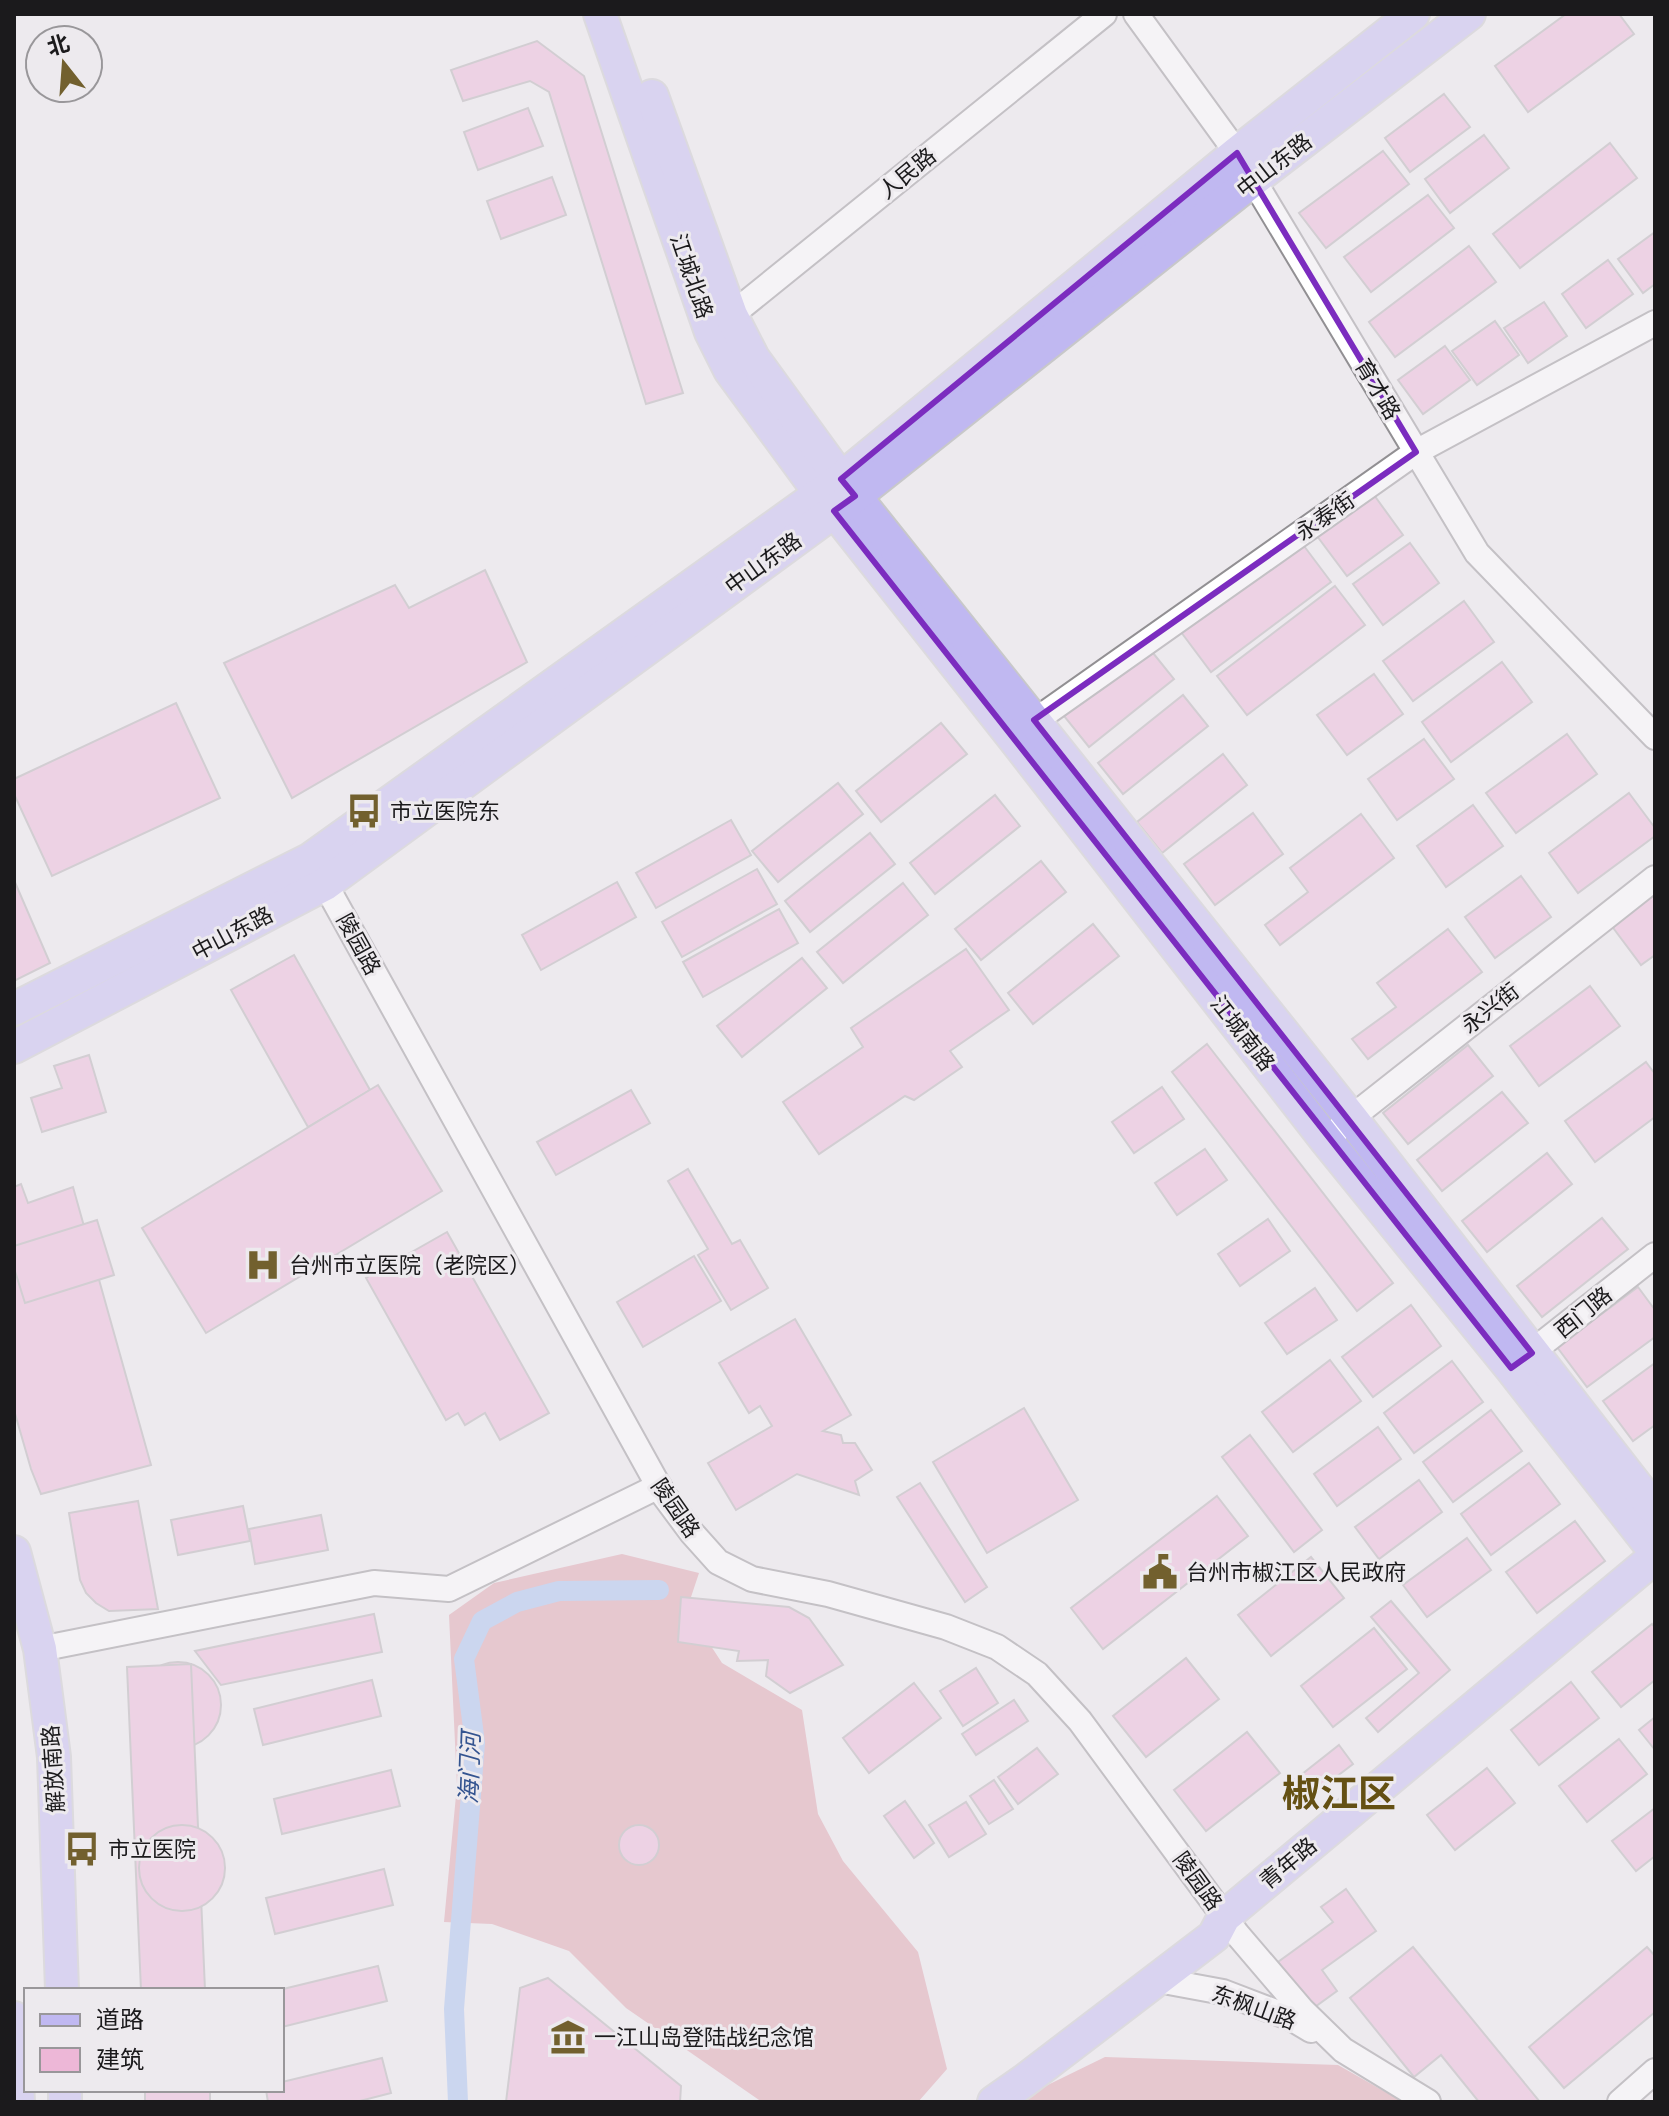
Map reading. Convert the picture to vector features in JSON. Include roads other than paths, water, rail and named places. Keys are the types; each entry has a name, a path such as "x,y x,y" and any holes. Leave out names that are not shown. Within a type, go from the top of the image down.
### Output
{"main road":[{"name":"江城北路","path":"600,14 721,323 753,358 838,495"},
{"name":"江城北路","path":"622,14 721,323"},
{"name":"中山东路","path":"14,1047 325,884 838,495 1245,167 1413,14"},
{"name":"中山东路","path":"1245,167 1469,14"},
{"name":"中山东路","path":"14,1009 311,859 838,495"},
{"name":"江城南路","path":"838,495 1023,729 1351,1118 1655,1551"},
{"name":"江城南路","path":"1023,729 1326,1140 1655,1510"},
{"name":"解放南路","path":"14,1552 40,1649 54,1757 62,1988"},
{"name":"青年路","path":"994,2102 1018,2092 1225,1929 1655,1557"},
{"path":"1225,1929 1655,1581"},
{"path":"14,2018 18,2102"}],"street":[{"name":"人民路","path":"721,323 1104,14"},
{"name":"育才路","path":"1136,14 1245,167 1477,553 1655,737"},
{"name":"永泰街","path":"1023,729 1416,452 1655,323"},
{"name":"永兴街","path":"1326,1140 1655,878"},
{"name":"陵园路","path":"325,884 659,1486 692,1533 718,1562 752,1579 828,1594 946,1627 997,1647 1037,1674 1080,1721 1225,1929"},
{"name":"西门路","path":"1521,1361 1655,1255"},
{"path":"40,1649 374,1583 449,1589 659,1486"},
{"name":"东枫山路","path":"1225,1929 1343,2050"},
{"name":"东枫山路","path":"1158,1980 1223,1992 1291,2018 1428,2102"},
{"path":"1620,2102 1655,2071"}],"waterway":[{"name":"海门河","path":"458,2102 454,2009 475,1743 464,1659 482,1621 517,1602 559,1591 659,1590"}],"place":[{"name":"市立医院东","path":"364,811"},
{"name":"台州市立医院（老院区）","path":"263,1265"},
{"name":"台州市椒江区人民政府","path":"1160,1572"},
{"name":"市立医院","path":"82,1849"},
{"name":"一江山岛登陆战纪念馆","path":"568,2037"}],"district":[{"name":"椒江区","path":"1339,1794"}]}
